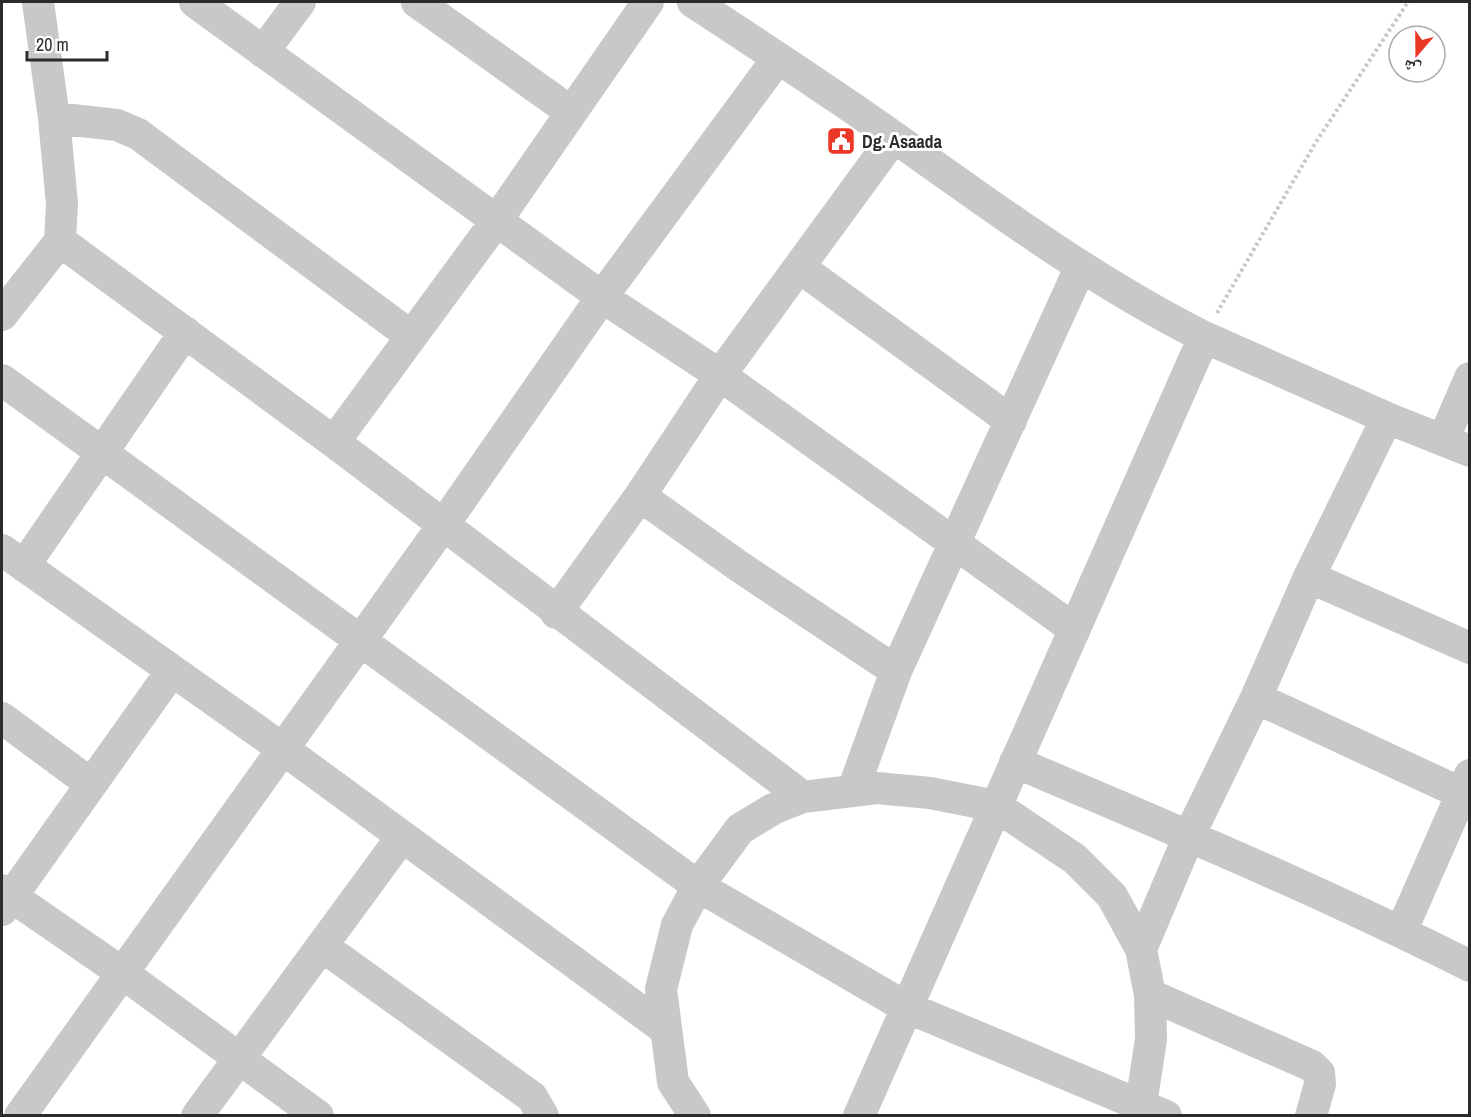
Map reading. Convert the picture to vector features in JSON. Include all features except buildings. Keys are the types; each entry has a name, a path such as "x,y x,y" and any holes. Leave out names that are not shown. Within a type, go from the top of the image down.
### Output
{"street":[{"path":"2,315 60,241 62,204 54,118 38,2"},
{"path":"195,2 602,297 720,375 1074,629"},
{"path":"263,52 300,2"},
{"path":"417,2 571,112"},
{"path":"334,442 496,220 648,2"},
{"path":"693,2 894,137 1081,267 1146,308 1204,337 1387,418 1457,444 1470,378"},
{"path":"20,1116 444,524 602,297 778,58"},
{"path":"54,118 117,125 138,135 411,336"},
{"path":"556,613 640,496 720,375 894,137"},
{"path":"60,241 444,524 556,613 803,797"},
{"path":"799,267 1011,421"},
{"path":"853,790 896,670 1081,267"},
{"path":"185,332 102,454 13,558 171,672 284,749 401,838 665,1029"},
{"path":"859,1116 1204,337"},
{"path":"2,380 698,886 906,1007 1147,1112 1151,1039 1150,995 1141,950 1112,896 1075,859 996,806 930,793 877,788 803,797 772,809 740,829 698,886 677,926 661,989 673,1082 695,1116"},
{"path":"1141,950 1189,836 1256,698 1309,577 1387,418"},
{"path":"640,496 740,567 896,670"},
{"path":"1309,577 1470,648"},
{"path":"171,672 5,899 121,972 318,1116"},
{"path":"1256,698 1466,784 1401,932"},
{"path":"2,718 91,784"},
{"path":"1015,762 1189,836 1401,932 1470,966"},
{"path":"197,1116 401,838"},
{"path":"322,946 532,1097 543,1116"},
{"path":"1150,995 1312,1066 1319,1073 1320,1084 1311,1116"}],"path":[{"path":"1204,337 1316,142 1408,2"}],"place":[{"name":"Dg. Asaada","path":"841,141"}]}
